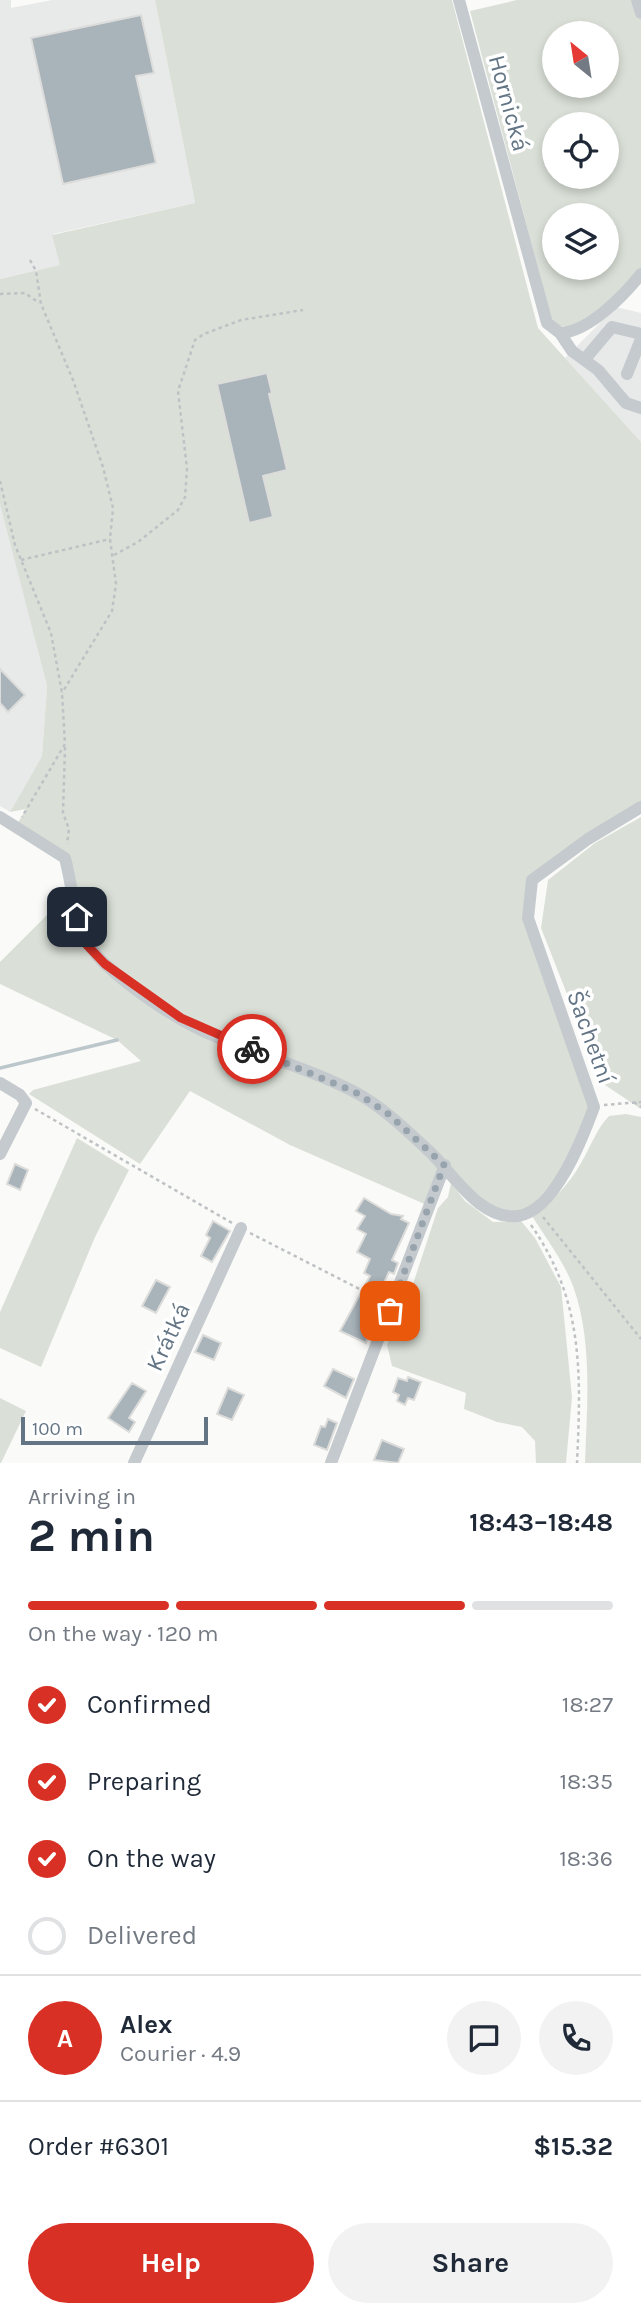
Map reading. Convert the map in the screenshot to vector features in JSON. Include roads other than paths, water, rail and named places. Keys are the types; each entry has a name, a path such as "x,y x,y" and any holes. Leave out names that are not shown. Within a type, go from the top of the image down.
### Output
{"street":[{"name":"Hornická","path":"459,0 547,323 560,333 572,351 598,370 626,403 641,408"},
{"path":"637,0 641,13"},
{"path":"560,333 577,330 638,282"},
{"path":"584,360 612,327 641,337 627,374"},
{"name":"Šachetní","path":"444,1165 472,1197 497,1216 529,1210 547,1199 571,1163 594,1107 528,919 532,880 588,839 641,807"},
{"path":"0,817 65,858 84,942 105,964 162,1007 201,1030 355,1092 386,1112 444,1165 331,1463"},
{"path":"0,1083 20,1095 26,1104 0,1154"},
{"name":"Krátká","path":"134,1463 241,1228"}],"waterway":[{"path":"0,1068 117,1040"}]}
